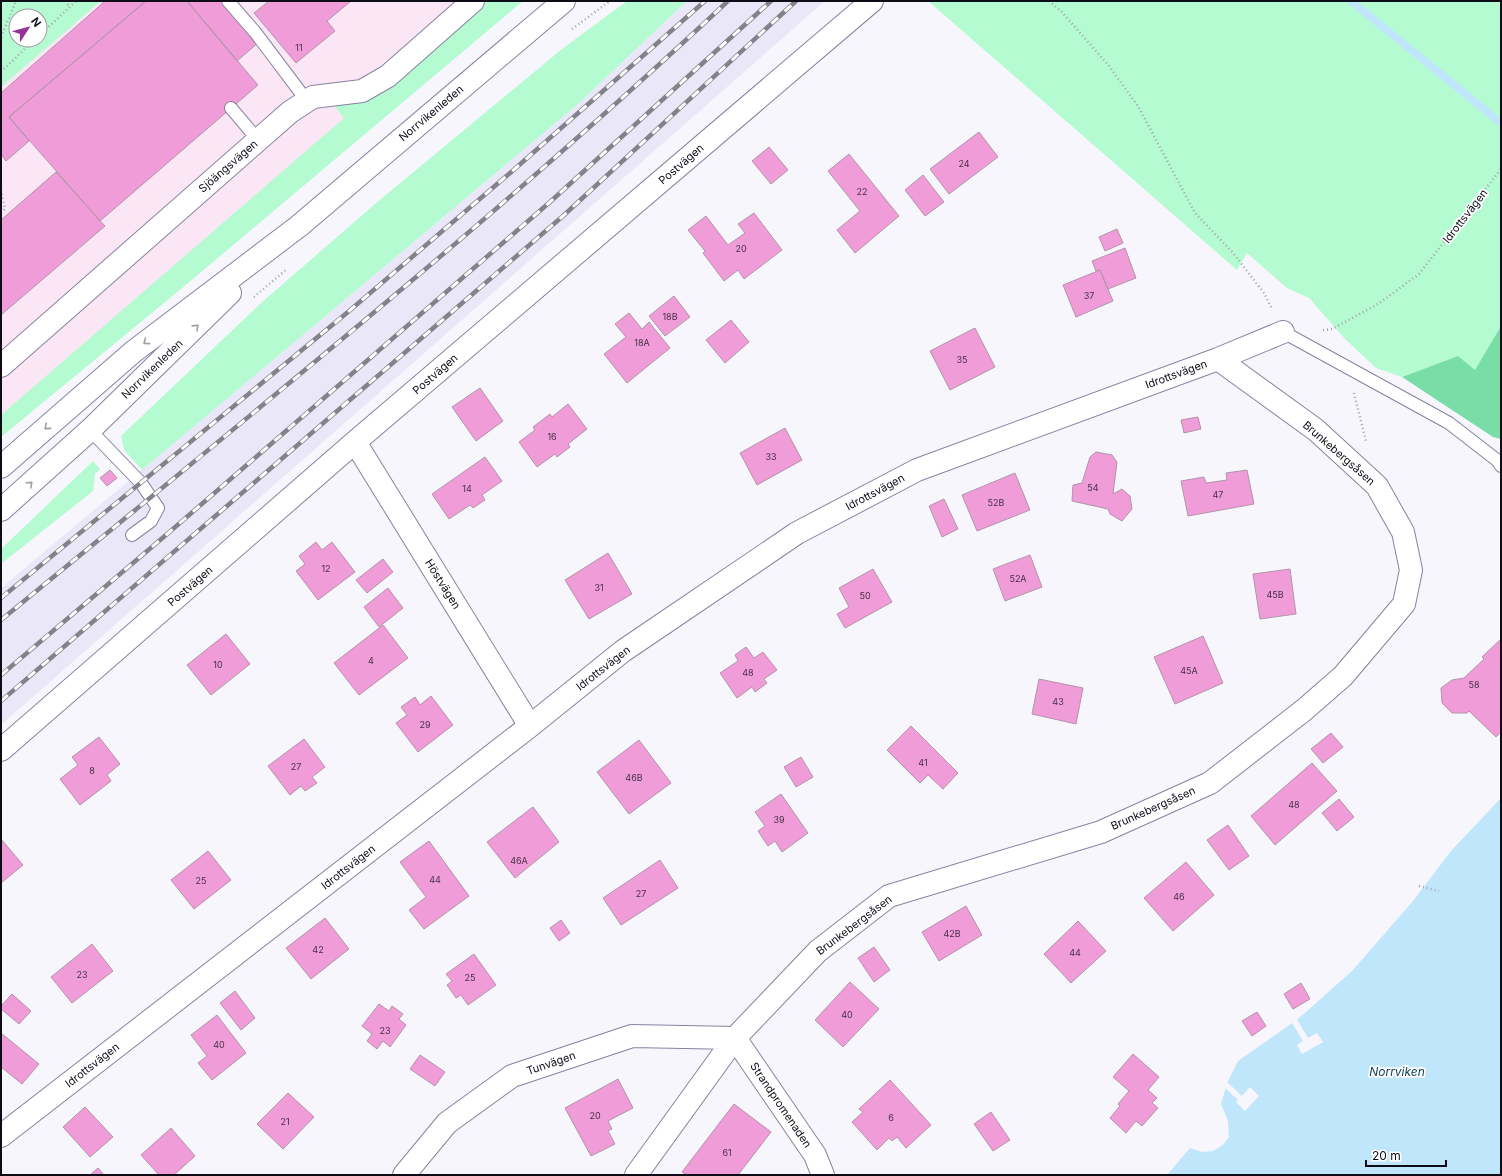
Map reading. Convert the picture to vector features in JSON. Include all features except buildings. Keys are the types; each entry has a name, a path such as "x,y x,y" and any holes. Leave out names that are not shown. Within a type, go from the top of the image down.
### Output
{"street":[{"name":"Sjöängsvägen","path":"1,366 290,112 313,98 362,91 388,76 473,1"},
{"name":"Norrvikenleden","path":"1,467 133,352 300,226 564,1"},
{"name":"Postvägen","path":"1,750 355,442 872,1"},
{"name":"Norrvikenleden","path":"1,510 90,430 300,226"},
{"name":"Idrottsvägen","path":"1,1136 530,726 623,651 797,533 916,470 1218,358 1283,332"},
{"name":"Brunkebergsåsen","path":"636,1175 735,1038 818,951 889,896 1101,832 1210,783 1304,710 1343,676 1404,604 1411,570 1403,532 1377,486 1316,430 1218,358"},
{"name":"Höstvägen","path":"355,442 530,726"},
{"name":"Tunvägen","path":"404,1175 446,1123 512,1076 632,1036 735,1038"},
{"name":"Strandpromenaden","path":"735,1038 815,1155 823,1175"}],"lane":[{"path":"228,1 255,32 307,101"},
{"path":"231,108 258,140"},
{"path":"1283,332 1449,423 1498,461 1501,466"},
{"path":"90,430 141,483 158,508 151,521 132,534"}],"path":[{"path":"1,37 16,1"},
{"path":"65,1 70,6"},
{"path":"48,27 76,1"},
{"path":"571,30 610,1"},
{"path":"1049,1 1061,11 1109,66 1138,106 1195,213 1233,253 1264,293 1283,332"},
{"path":"1,72 26,48"},
{"name":"Idrottsvägen","path":"1283,332 1332,330 1378,304 1419,274 1501,169"},
{"path":"1,190 5,209 1,212"},
{"path":"254,298 289,267"},
{"path":"1348,368 1368,449"},
{"path":"1419,886 1439,891"}],"shaded area":[{"path":"101,1 484,1 1,433 1,84 44,48 48,48 48,45"},
{"path":"687,1 825,1 1,725 1,588 578,104"}],"green space":[{"path":"1,1 101,1 48,47 48,8 8,8 8,48 46,48 1,87"},
{"path":"484,1 523,1 181,289 1,437 1,415 344,118 334,105 407,67"},
{"path":"627,1 687,1 578,104 142,470 124,450 121,436 261,303 375,204 562,49"},
{"path":"928,1 1501,1 1501,326 1475,370 1458,356 1402,377 1376,368 1345,339 1309,298 1287,288 1247,253 1237,270"},
{"path":"1501,326 1501,439 1493,437 1402,377 1458,356 1475,370"},
{"path":"93,461 100,469 95,474 93,491 1,564 1,549"}],"water":[{"name":"Norrviken","path":"1501,798 1501,1175 1167,1175 1190,1148 1202,1152 1213,1151 1223,1145 1229,1137 1228,1121 1221,1104 1228,1081 1238,1061 1298,1019 1352,971 1413,901 1451,851"}],"pier":[{"path":"1296,1018 1308,1038 1317,1033 1323,1042 1302,1054 1297,1045 1303,1041 1291,1021"},
{"path":"1226,1081 1242,1096 1250,1087 1259,1096 1245,1111 1236,1102 1238,1100 1224,1087"}],"waterway":[{"path":"1351,1 1501,123"}],"railway":[{"path":"1,598 348,312 517,167 705,1"},
{"path":"1,620 278,393 461,239 640,82 728,1"},
{"path":"1,675 166,535 550,202 771,1"},
{"path":"1,701 563,216 796,1"}]}
